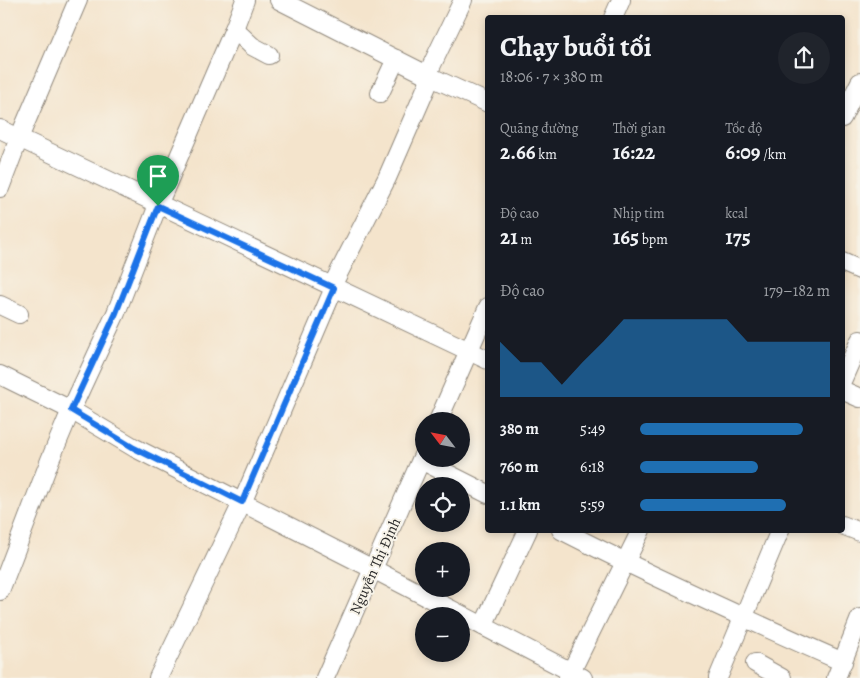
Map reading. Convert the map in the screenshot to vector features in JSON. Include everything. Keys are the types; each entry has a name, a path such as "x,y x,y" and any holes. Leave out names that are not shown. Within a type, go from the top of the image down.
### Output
{"street":[{"path":"0,592 28,516 71,410 116,313 158,206 245,0"},
{"path":"279,0 429,76 485,102"},
{"path":"158,678 242,502 333,287 387,178 463,0"},
{"path":"614,15 621,0"},
{"path":"0,188 18,138 73,2"},
{"path":"234,29 252,46 269,55"},
{"path":"380,93 396,59"},
{"path":"845,112 860,82"},
{"path":"0,129 158,206 485,359"},
{"path":"845,263 860,270"},
{"path":"0,305 19,314"},
{"path":"442,412 485,314"},
{"path":"845,374 860,340"},
{"path":"0,375 71,410 134,448 373,569 574,676 624,562 639,533"},
{"path":"845,391 860,398"},
{"name":"Nguyễn Thị Định","path":"325,678 417,468"},
{"path":"442,468 485,492"},
{"path":"845,526 860,532"},
{"path":"483,626 527,533"},
{"path":"567,533 743,618 839,670 860,618"},
{"path":"718,678 779,533"},
{"path":"755,663 782,678"}],"route":[{"path":"158,206 334,288 242,502 134,448 71,410 116,313 158,206"}]}
